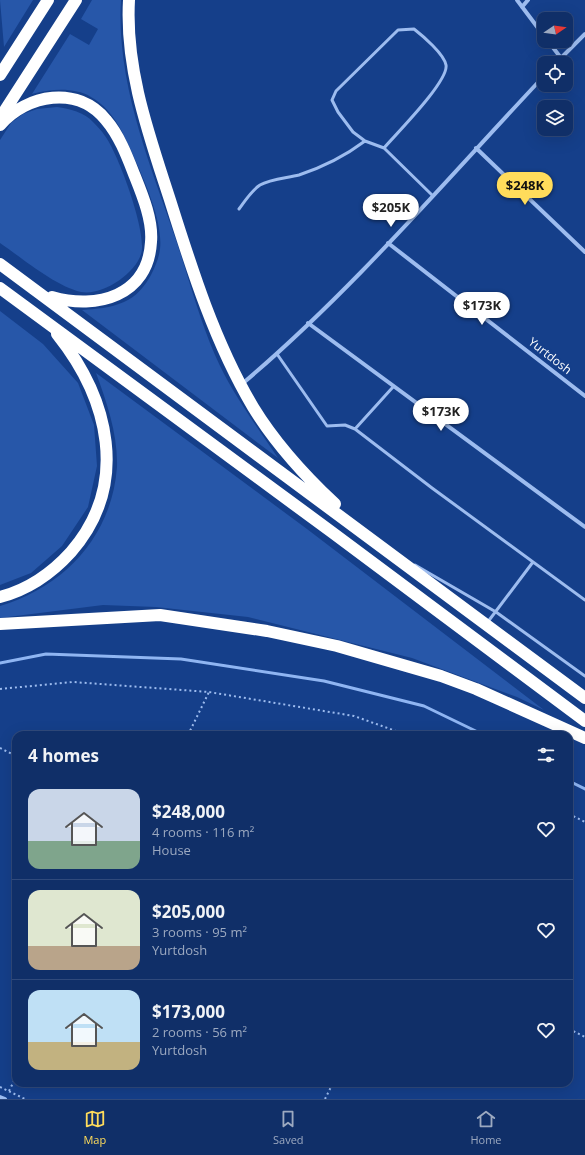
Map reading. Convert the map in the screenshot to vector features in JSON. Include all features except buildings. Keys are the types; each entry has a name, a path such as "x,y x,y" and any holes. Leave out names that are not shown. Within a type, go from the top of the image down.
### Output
{"highway":[{"path":"0,75 48,0"},
{"path":"0,118 76,0"},
{"path":"129,0 131,48 144,117 186,250 228,360 254,408 285,451 330,500 377,543"},
{"path":"0,125 19,108 40,100 66,98 88,105 106,120 118,138 136,181 148,216 152,240 146,265 140,277 124,292 103,300 90,302 66,301 43,294"},
{"path":"0,264 43,294 585,698"},
{"path":"0,288 585,721"},
{"path":"0,597 27,587 47,575 80,541 93,520 101,498 106,476 104,430 91,387 70,350 56,333 33,311"},
{"path":"0,624 66,619 160,615 267,631 337,646 440,676 476,689 569,731"},
{"path":"573,733 585,738"}],"street":[{"path":"517,0 537,27"},
{"path":"522,7 528,0"},
{"path":"563,56 585,34"},
{"path":"553,48 559,56"},
{"path":"241,384 278,354 388,243 537,83"},
{"path":"476,148 585,252"},
{"name":"Yurtdosh","path":"388,243 585,396"},
{"path":"308,323 585,527"},
{"path":"0,1097 5,1099"}],"lane":[{"path":"384,148 438,86 446,72 444,60 424,37 414,29 398,30 336,91 332,100 338,112 353,132 365,141 384,148 432,195"},
{"path":"239,208 251,193 260,185 299,175 334,161 346,155 365,141"},
{"path":"278,354 327,426 345,425 355,429 585,600"},
{"path":"355,429 393,387"},
{"path":"377,543 496,612 585,676"},
{"path":"486,624 533,562"}],"path":[{"path":"0,689 73,682 209,692 354,716 396,731"},
{"path":"190,731 209,692"},
{"path":"0,748 12,754"},
{"path":"573,816 585,822"},
{"path":"573,1031 585,1037"},
{"path":"9,1091 12,1085"},
{"path":"0,1087 25,1099"},
{"path":"325,1099 331,1087"}],"shaded area":[{"path":"0,0 33,0 4,47"},
{"path":"92,0 121,0 121,31 129,92 146,153 199,313 209,341 228,382 278,458 82,310 114,306 124,302 136,294 151,275 157,262 160,249 157,217 149,194 137,164 114,118 100,103 84,94 70,90 55,90 32,94 70,34 89,45 98,29 81,19"},
{"path":"57,107 81,113 93,122 104,134 111,145 124,176 136,212 142,244 138,262 117,282 98,291 81,292 60,284 0,243 0,140 11,123 23,114 37,109"},
{"path":"0,311 43,344 78,383 94,425 97,466 88,507 62,546 31,573 0,585"},
{"path":"96,373 307,529 544,710 517,697 412,658 248,617 156,607 103,605 0,618 0,606 45,586 64,572 81,555 95,536 106,515 113,492 117,467 117,455 111,419"}],"waterway":[{"path":"0,663 46,654 181,659 324,681 424,706 476,731"},
{"path":"573,783 585,789"}]}
